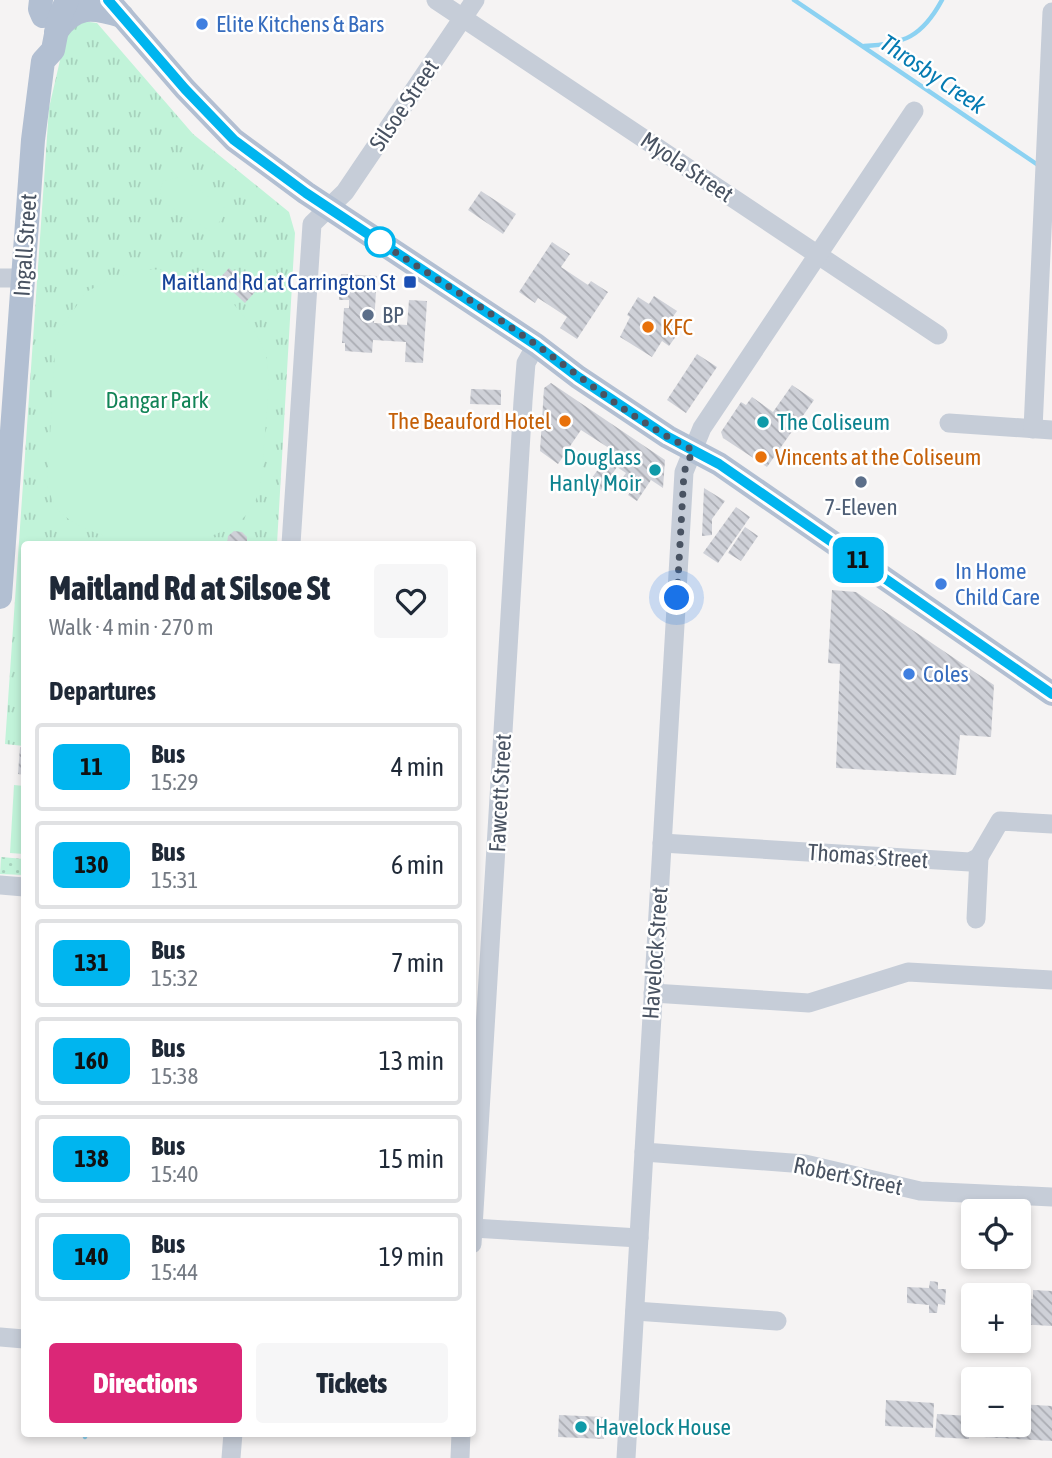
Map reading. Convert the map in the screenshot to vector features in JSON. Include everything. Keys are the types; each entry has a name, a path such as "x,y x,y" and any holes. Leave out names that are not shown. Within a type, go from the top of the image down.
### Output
{"main road":[{"name":"Ingall Street","path":"0,597 11,278 43,61 37,51 48,12 67,0"},
{"path":"48,12 67,18 83,10 115,8 185,89 234,140 269,168 536,345 674,441 719,464 1052,694"}],"street":[{"name":"Myola Street","path":"436,0 938,335"},
{"name":"Silsoe Street","path":"291,541 312,224 345,192 475,0"},
{"path":"950,423 1042,430 1043,193 1052,12"},
{"name":"Havelock Street","path":"626,1458 684,472 706,423 914,111"},
{"name":"Fawcett Street","path":"476,1170 523,401 526,363 536,345"},
{"path":"976,919 979,857 1000,821 1052,824"},
{"name":"Thomas Street","path":"662,843 970,862 979,857"},
{"path":"0,885 21,887"},
{"path":"653,993 809,1003 908,972 1052,980"},
{"name":"Robert Street","path":"644,1152 805,1164 920,1191 1052,1197"},
{"path":"476,1219 639,1238"},
{"path":"635,1311 777,1321"},
{"path":"0,1337 21,1339"},
{"path":"231,1458 233,1437"},
{"path":"460,1458 461,1437"}],"green space":[{"name":"Dangar Park","path":"75,20 97,23 193,134 289,212 295,233 277,541 21,541 21,746 5,744 49,108 67,30"},
{"path":"180,177 228,210 212,232 163,202 160,190 163,181"},
{"path":"171,269 211,284 228,298 245,318 259,340 267,360 268,392 263,465 258,494 249,512 242,519 223,531 201,539 131,541 97,533 75,523 58,510 47,486 56,336 86,292 111,279 141,270"},
{"path":"14,785 21,786 21,854 10,853"},
{"path":"1,857 21,859 21,875 0,874"}],"building":[{"path":"481,191 516,214 503,234 468,210"},
{"path":"552,242 570,254 561,267 588,285 591,281 608,292 577,339 560,328 567,317 538,298 535,303 519,292"},
{"path":"229,268 255,292 245,303 219,279"},
{"path":"341,274 377,276 374,323 407,325 409,300 427,301 423,363 405,362 406,342 373,340 372,353 345,351 345,343 342,343 344,308 349,308 349,300 339,300"},
{"name":"KFC","path":"654,296 677,311 672,318 675,321 671,327 679,332 669,346 662,341 652,357 620,337 630,317 627,315 638,297 649,304"},
{"path":"697,354 717,367 686,413 667,400"},
{"path":"551,383 665,460 663,488 651,480 637,501 628,495 635,485 623,477 626,473 617,467 601,490 589,482 612,450 581,430 558,464 540,451 544,388"},
{"name":"The Coliseum","path":"792,385 814,400 767,467 723,438 721,432 741,402 746,405 752,397 773,412"},
{"path":"471,389 501,390 501,405 470,404"},
{"path":"704,488 725,501 712,519 712,535 702,536"},
{"path":"736,507 750,517 718,563 703,553"},
{"path":"745,527 758,536 741,561 728,553"},
{"path":"234,531 242,532 247,541 227,541 228,536"},
{"name":"Coles","path":"832,590 856,592 994,685 991,737 960,735 956,775 836,768 840,664 828,663"},
{"path":"20,747 21,774 18,774"},
{"path":"930,1281 938,1282 938,1289 946,1289 945,1305 938,1304 937,1313 929,1313 929,1305 907,1303 907,1287 929,1288"},
{"path":"1033,1290 1052,1291 1052,1326 1031,1325"},
{"path":"886,1400 934,1403 933,1428 885,1426"},
{"path":"1031,1405 1052,1406 1052,1441 983,1437 1031,1437"},
{"path":"937,1414 961,1415 961,1437 969,1437 969,1439 935,1437"},
{"name":"Havelock House","path":"559,1415 605,1417 604,1439 558,1437"}],"waterway":[{"name":"Throsby Creek","path":"794,0 1038,165"},
{"path":"864,46 890,43 911,36 927,23 942,0"}],"bus line":[{"name":"11","path":"108,0 214,121 269,168 536,345 578,377 674,441 719,464 1052,694"}],"place":[{"name":"Elite Kitchens & Bars","path":"202,24"},
{"name":"Maitland Rd at Carrington St","path":"410,282"},
{"name":"BP","path":"368,315"},
{"name":"KFC","path":"648,327"},
{"name":"The Beauford Hotel","path":"565,421"},
{"name":"The Coliseum","path":"763,422"},
{"name":"Vincents at the Coliseum","path":"761,457"},
{"name":"Douglass Hanly Moir","path":"655,470"},
{"name":"7-Eleven","path":"861,482"},
{"name":"In Home Child Care","path":"941,584"},
{"name":"Coles","path":"909,674"},
{"name":"Havelock House","path":"581,1427"}],"route":[{"path":"380,242 372,237 536,345 578,377 674,441 693,450 684,472 677,598"}]}
